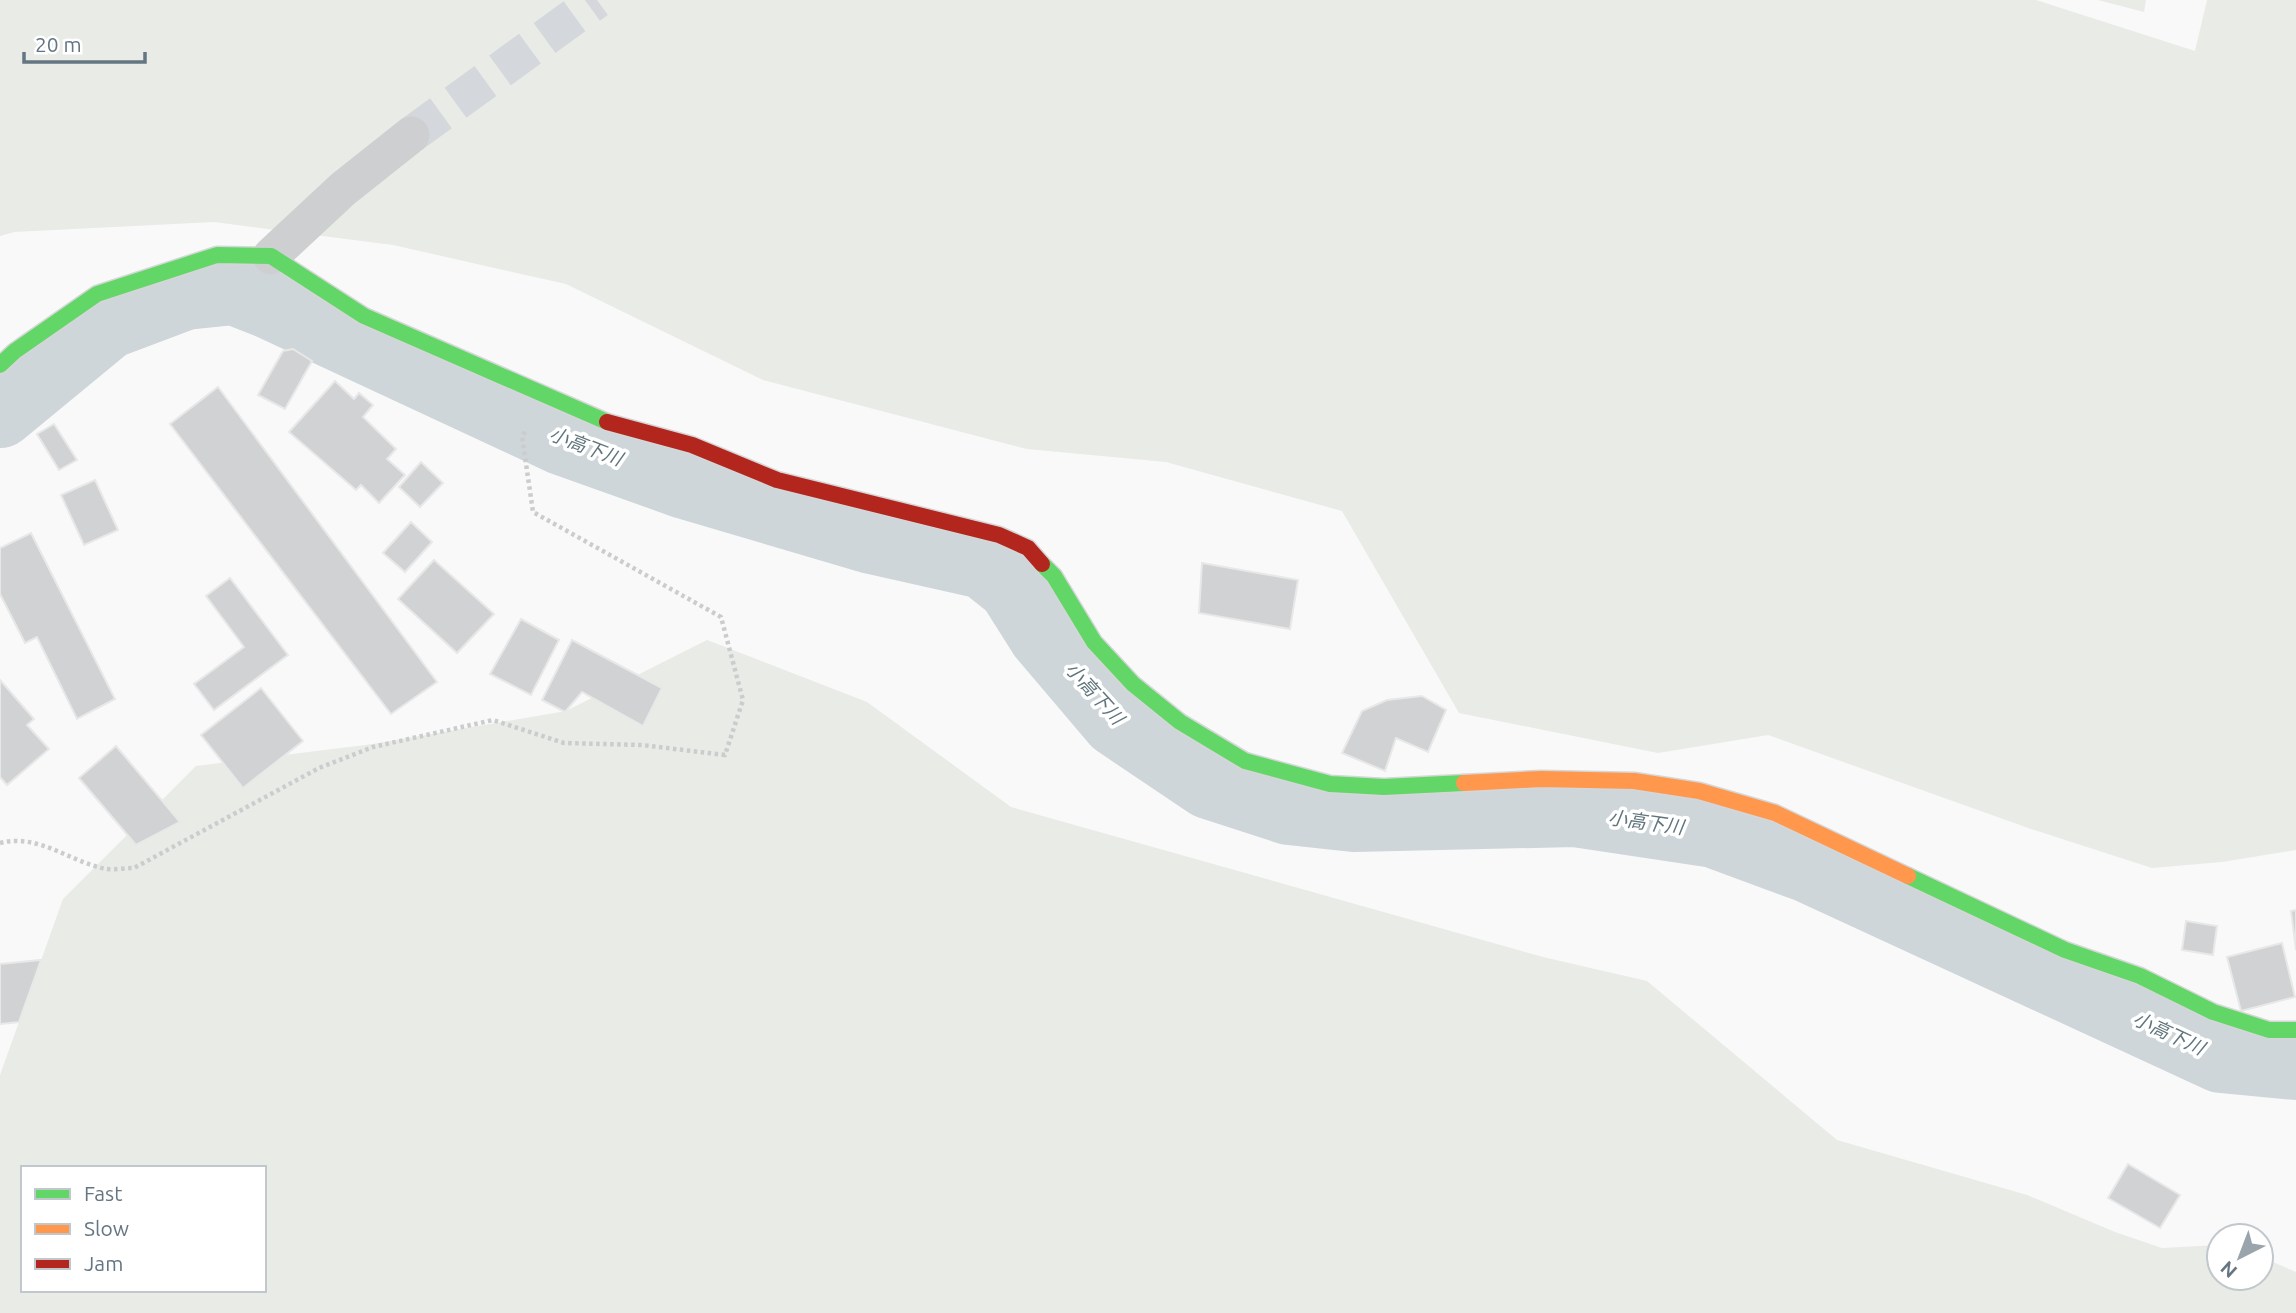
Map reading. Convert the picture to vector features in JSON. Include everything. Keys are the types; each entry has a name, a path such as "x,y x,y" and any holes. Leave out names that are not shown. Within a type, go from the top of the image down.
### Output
{"street":[{"path":"271,256 343,189 411,135"},
{"path":"0,365 15,351 97,294 216,255 271,256 365,316 612,424 692,445 777,480 999,535 1028,548 1054,576 1094,642 1133,684 1180,722 1245,761 1330,784 1384,787 1541,779 1634,781 1699,791 1775,813 2065,950 2140,976 2213,1012 2269,1030 2296,1030"}],"path":[{"path":"0,843 33,842 107,869 134,868 319,768 373,747 493,720 564,743 642,745 725,755 743,700 720,617 533,512 522,436 546,396"}],"shaded area":[{"path":"0,0 2036,0 2195,51 2207,0 2296,0 2296,850 2222,862 2152,868 2031,829 1768,735 1658,753 1459,713 1342,511 1166,462 1027,449 763,380 566,284 393,245 214,222 14,232 0,236"},
{"path":"2098,0 2146,0 2144,12"},
{"path":"707,640 867,702 1011,807 1543,957 1647,981 1837,1140 2027,1195 2115,1232 2162,1248 2205,1246 2205,1292 2275,1292 2275,1263 2296,1272 2296,1313 0,1313 0,1075 63,899 196,766 373,744 566,711"}],"building":[{"path":"293,349 312,361 285,409 258,395 283,351"},
{"path":"335,381 354,399 359,393 373,405 363,417 396,449 387,459 405,475 379,503 361,485 356,490 289,432"},
{"path":"218,387 437,682 391,714 170,424"},
{"path":"54,424 77,460 59,470 37,434"},
{"path":"421,462 443,483 420,507 399,487"},
{"path":"95,480 118,530 84,545 61,495"},
{"path":"411,522 432,542 405,572 383,553"},
{"path":"31,533 115,699 77,719 37,637 25,643 0,594 0,548"},
{"path":"434,560 494,614 457,653 398,599"},
{"path":"1202,563 1298,580 1290,629 1199,613"},
{"path":"230,578 288,655 214,710 194,684 244,647 206,596"},
{"path":"521,619 559,640 531,695 490,674"},
{"path":"572,640 662,688 643,726 582,692 565,712 542,700"},
{"path":"0,680 34,719 27,725 49,749 7,785 0,777"},
{"path":"261,688 303,741 243,788 201,735"},
{"path":"1422,696 1446,710 1428,752 1396,738 1385,771 1342,753 1362,711 1387,700"},
{"path":"116,746 180,822 136,845 79,778"},
{"path":"2296,910 2296,950 2291,911"},
{"path":"2186,921 2217,926 2213,955 2182,950"},
{"path":"2282,943 2295,997 2241,1011 2227,957"},
{"path":"41,960 19,1022 0,1024 0,964"},
{"path":"2128,1164 2180,1195 2160,1228 2108,1198"}],"waterway":[{"name":"小高下川","path":"0,412 108,323 185,294 234,289 270,303 562,439 685,483 868,537 984,563 1013,586 1044,635 1117,721 1209,783 1289,809 1354,816 1574,811 1714,832 1809,867 2221,1057 2296,1064"}],"tunnel":[{"path":"411,135 597,0"}],"traffic: fast":[{"path":"0,365 15,351 97,294 217,255 271,256 364,316 607,422"},
{"path":"1042,564 1054,576 1094,642 1133,684 1180,722 1245,761 1330,784 1384,787 1464,783"},
{"path":"1908,876 2065,950 2140,976 2213,1012 2269,1030 2296,1030"}],"traffic: slow":[{"path":"1464,783 1541,779 1634,781 1699,791 1775,813 1908,876"}],"traffic: jam":[{"path":"607,422 692,445 777,480 999,535 1028,548 1042,564"}]}
